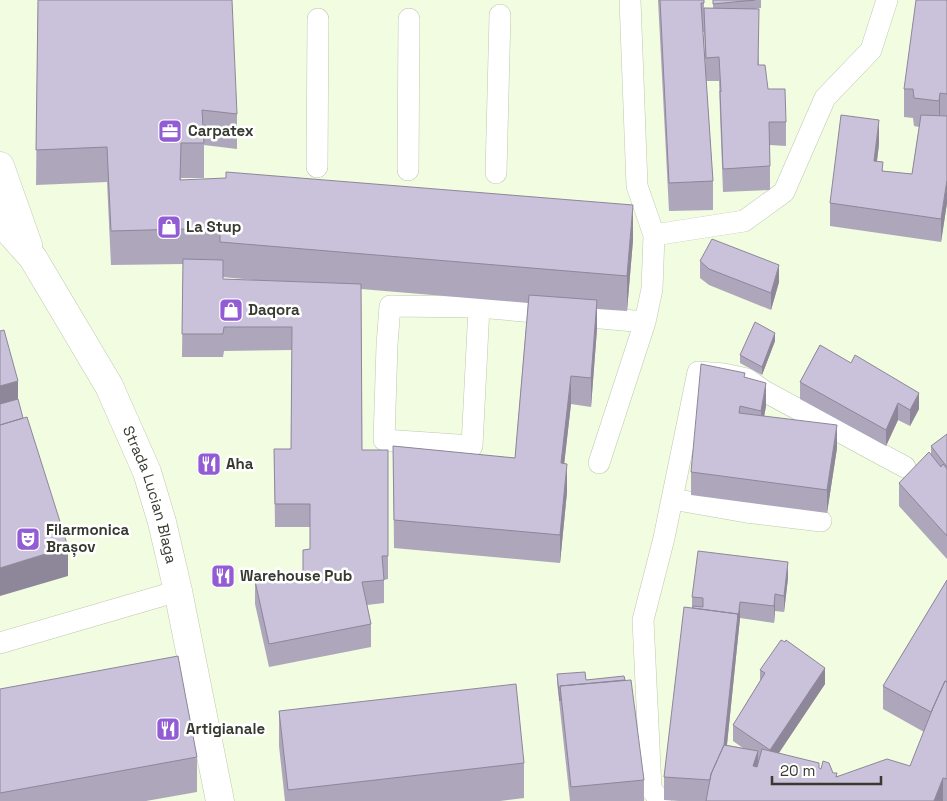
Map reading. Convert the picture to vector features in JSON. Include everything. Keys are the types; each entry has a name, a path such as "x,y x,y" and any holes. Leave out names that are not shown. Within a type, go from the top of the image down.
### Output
{"street":[{"path":"0,166 33,258"},
{"name":"Strada Lucian Blaga","path":"0,221 33,258 109,386 147,472 162,522 178,591 220,801"}],"lane":[{"path":"599,463 645,322 652,289 654,235 637,186 630,0"},
{"path":"654,235 744,221 784,192 825,98 871,50 887,0"},
{"path":"496,173 500,15"},
{"path":"317,168 318,19"},
{"path":"408,170 409,19"},
{"path":"479,307 472,446 384,440 390,306 479,307 645,322"},
{"path":"661,801 651,789 643,620 672,500 698,372 747,378 764,391 905,466"},
{"path":"672,500 746,512 821,521"},
{"path":"0,643 178,591"}],"building":[{"path":"38,0 232,0 237,114 202,110 204,143 181,143 180,180 226,178 226,172 633,205 627,276 220,242 220,228 111,231 107,147 36,150"},
{"path":"660,0 704,0 704,3 701,3 713,181 669,183"},
{"path":"713,0 755,0 713,4"},
{"path":"916,0 947,0 947,94 940,93 939,101 914,98 913,89 904,89"},
{"path":"704,8 759,9 758,65 765,65 768,89 785,89 786,122 769,122 770,166 723,169 719,57 706,58"},
{"path":"841,115 879,120 874,161 883,162 882,171 912,174 921,115 947,116 947,180 941,219 830,203"},
{"path":"712,239 779,265 771,293 709,269 700,261"},
{"path":"183,259 223,260 223,279 361,284 362,450 388,450 388,556 382,556 384,580 362,582 371,624 269,644 255,581 303,571 303,550 310,549 310,504 275,504 274,449 291,449 292,327 224,327 223,334 182,334"},
{"path":"529,295 597,300 591,378 571,376 561,463 567,464 560,535 394,520 393,446 515,458"},
{"path":"755,322 775,333 762,367 740,355"},
{"path":"4,330 18,381 0,386 0,331"},
{"path":"820,345 851,363 855,355 919,393 910,410 898,403 886,430 800,382"},
{"path":"701,364 745,373 744,377 766,383 761,411 740,406 739,413 837,425 827,490 691,472"},
{"path":"18,399 23,418 0,425 0,404"},
{"name":"Filarmonica Brașov","path":"27,417 68,547 0,568 0,425"},
{"path":"947,434 947,467 931,446"},
{"path":"929,452 941,467 943,464 947,469 947,536 899,483"},
{"path":"698,551 788,562 784,596 775,594 774,606 740,602 738,620 738,614 693,608 693,606 703,607 703,598 692,597"},
{"path":"947,580 947,682 945,681 931,712 883,686"},
{"path":"684,607 738,614 724,745 710,780 664,777"},
{"path":"781,640 785,642 786,640 825,668 770,750 733,725 765,673 760,670"},
{"path":"178,656 197,757 0,793 0,689"},
{"path":"585,672 586,680 624,676 625,680 560,686 560,701 557,674"},
{"path":"631,680 644,780 571,787 560,686"},
{"path":"945,681 947,682 947,779 943,778 934,801 706,801 711,774 724,745 758,751 753,766 757,767 762,749 819,763 819,768 821,769 823,761 829,763 833,773 837,773 836,777 887,759 910,766"},
{"path":"516,684 524,763 288,790 279,711"}],"place":[{"name":"Carpatex","path":"170,131"},
{"name":"La Stup","path":"169,227"},
{"name":"Daqora","path":"231,310"},
{"name":"Aha","path":"209,464"},
{"name":"Filarmonica Brașov","path":"28,539"},
{"name":"Warehouse Pub","path":"223,576"},
{"name":"Artigianale","path":"168,729"}]}
